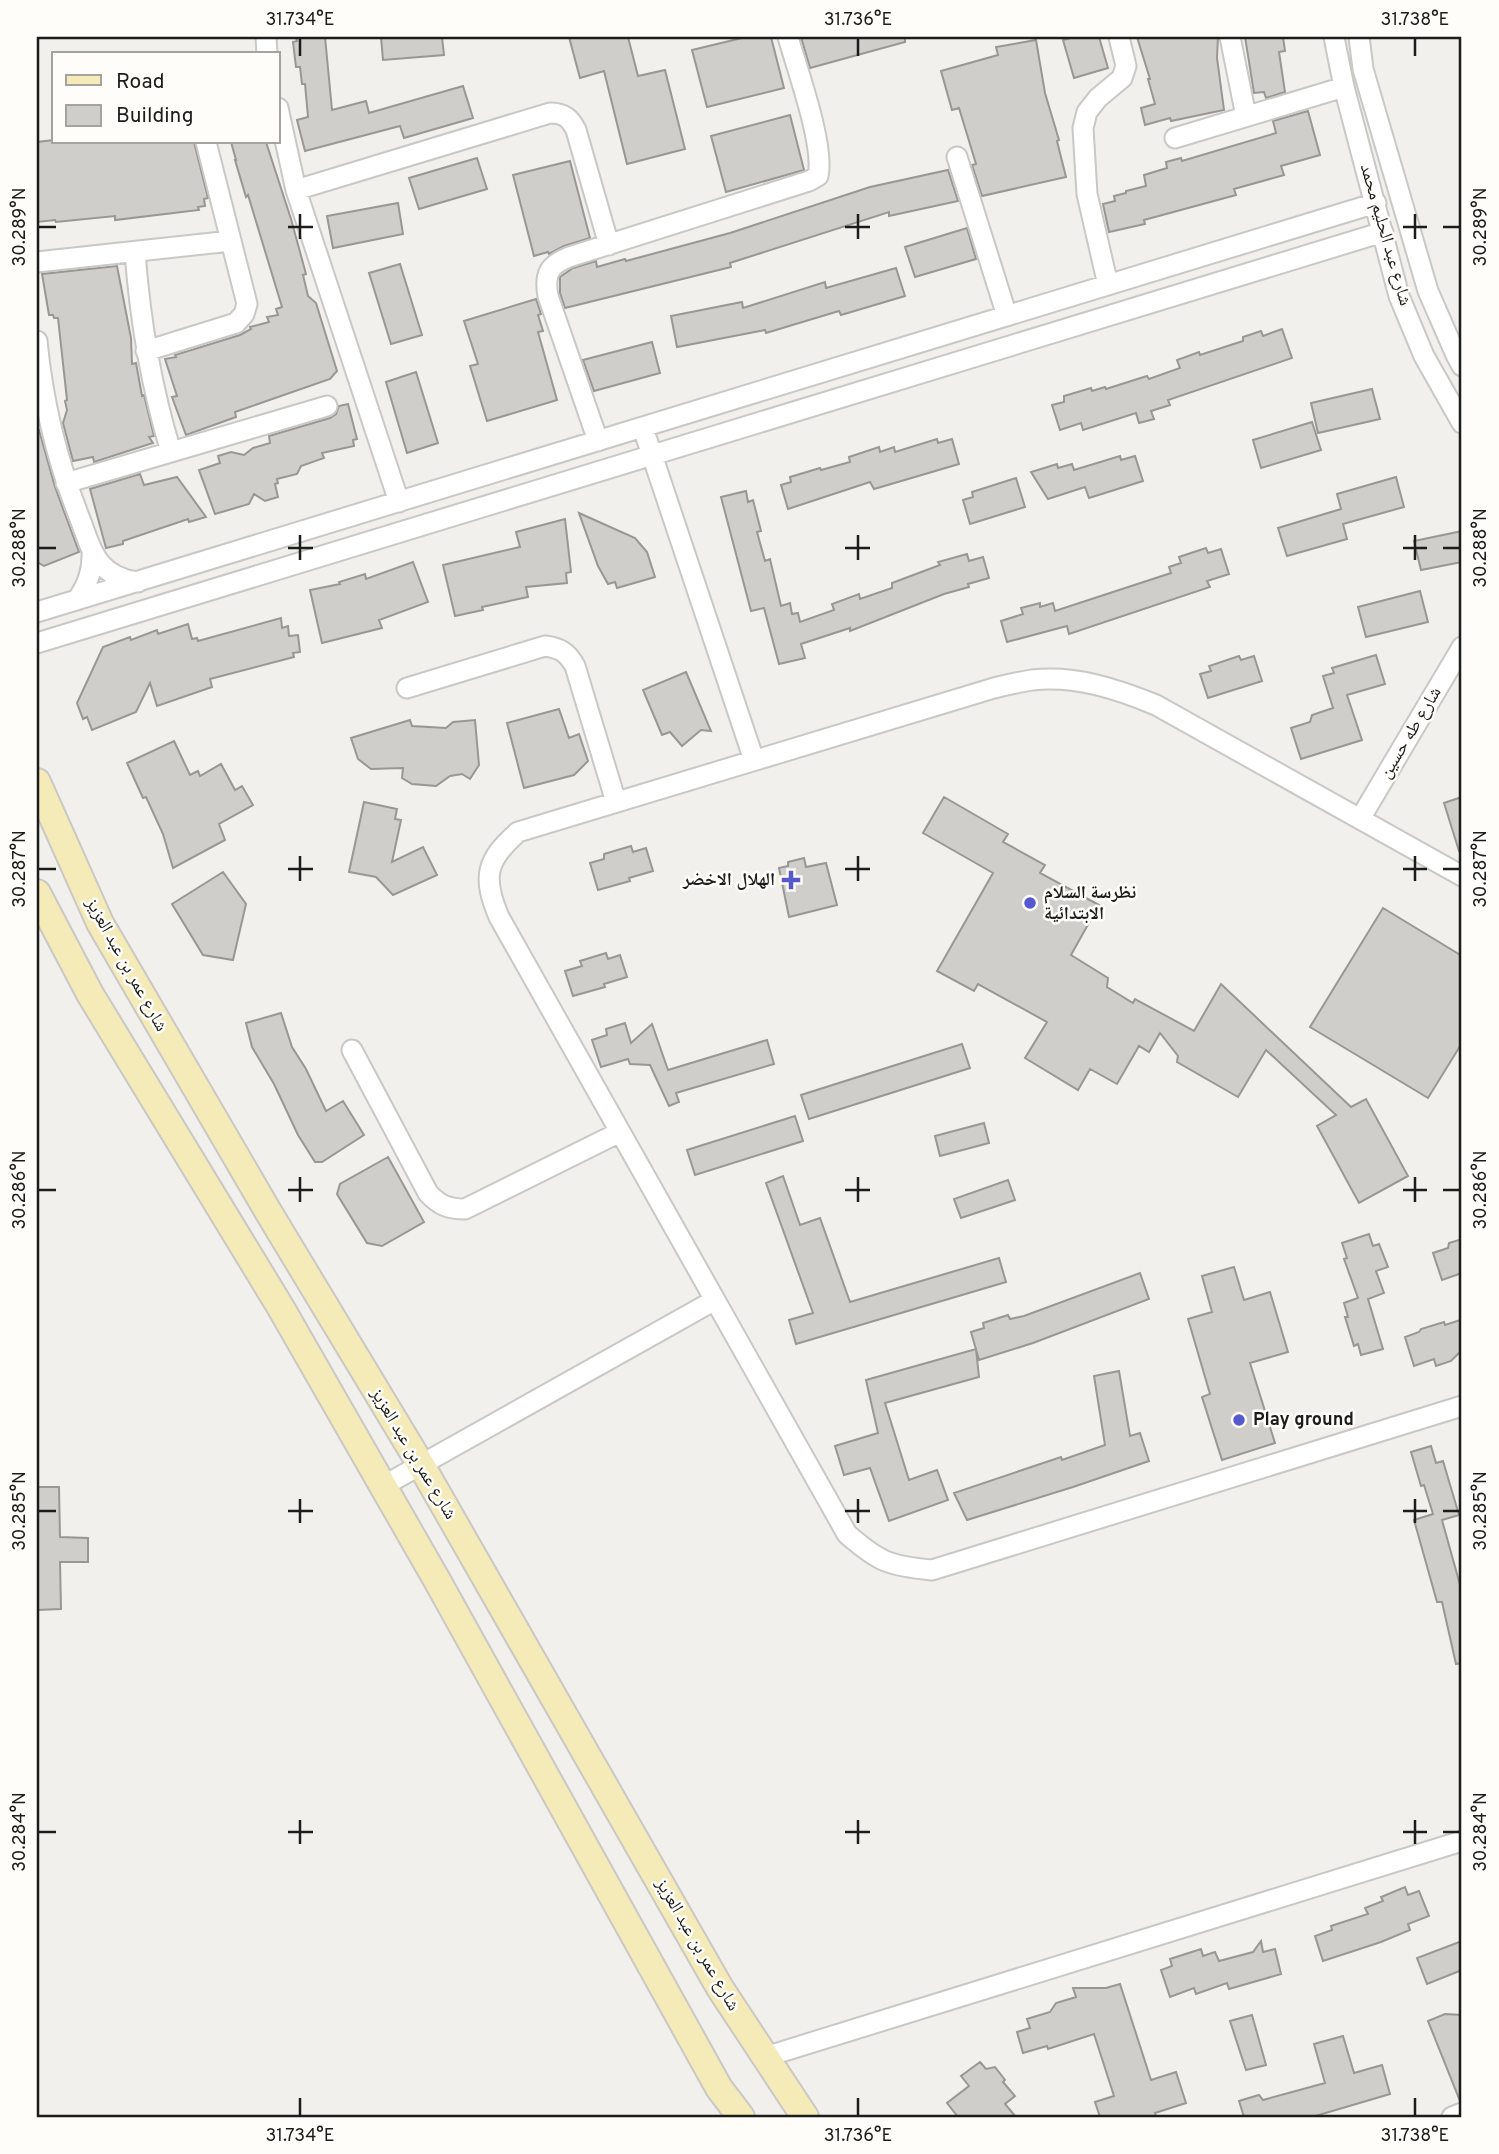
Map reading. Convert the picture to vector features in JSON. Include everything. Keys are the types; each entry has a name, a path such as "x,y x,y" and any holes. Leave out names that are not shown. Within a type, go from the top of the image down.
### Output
{"street":[{"path":"598,441 545,283 549,271 557,262 818,176 820,157 788,37"},
{"path":"1108,285 1087,194 1083,128 1087,112 1122,78 1126,66 1119,37"},
{"path":"1230,37 1246,116"},
{"name":"شارع عبد الحليم محمد","path":"1334,37 1344,87 1399,296 1424,356 1462,423"},
{"name":"شارع عبد الحليم محمد","path":"1359,37 1363,69 1428,291 1462,366"},
{"path":"1175,138 1344,87"},
{"path":"296,190 550,113 561,113 571,120 576,130 609,245"},
{"path":"280,117 296,190 399,502"},
{"path":"146,351 236,323 246,309 247,304 207,144"},
{"path":"957,156 1007,316"},
{"path":"37,612 1376,203"},
{"path":"37,643 1383,232"},
{"path":"37,262 231,241"},
{"path":"135,252 146,351 171,452"},
{"path":"37,341 47,411 66,483 92,551 106,569 127,581 139,582"},
{"path":"66,483 327,406"},
{"path":"643,428 754,760"},
{"path":"77,600 90,577 92,551"},
{"path":"407,688 545,646 558,648 568,655 575,666 615,802"},
{"name":"شارع طه حسين","path":"1360,818 1462,647"},
{"path":"1462,876 1156,705 1117,689 1076,681 1035,680 994,688 518,832 500,848 490,870 489,894 499,917 847,1534 871,1555 900,1567 932,1570 1462,1406"},
{"name":"شارع عمر بن عبد العزيز","path":"37,782 100,923 269,1213 421,1465 720,1988 805,2117"},
{"path":"37,893 90,994 281,1308 383,1486 719,2088 741,2117"},
{"path":"352,1050 428,1193 438,1203 451,1209 465,1209 620,1132"},
{"path":"383,1486 715,1300"},
{"path":"765,2057 1462,1841"},
{"path":"1452,2117 1462,2113"}],"building":[{"path":"296,37 325,37 332,110 366,101 369,113 463,86 473,118 404,138 400,126 305,151 297,120 308,117 305,84 302,84 300,67 296,67 293,42 297,41"},
{"path":"381,37 442,37 444,55 383,60"},
{"path":"569,37 628,37 638,76 665,70 685,149 627,164 604,71 580,78"},
{"path":"746,37 771,37 784,88 707,107 692,50"},
{"path":"801,37 905,37 905,42 810,68"},
{"path":"1099,37 1108,68 1074,78 1063,40"},
{"path":"1137,37 1218,37 1217,58 1224,110 1171,121 1170,118 1145,125 1141,108 1155,104"},
{"path":"1245,37 1283,37 1285,51 1279,52 1285,92 1266,98 1264,92 1254,93"},
{"path":"1036,40 1045,93 1059,140 1057,141 1066,177 982,196 972,165 976,164 959,108 952,110 941,71 998,55 996,47"},
{"path":"1308,111 1320,155 1281,166 1284,175 1234,189 1236,195 1144,220 1145,224 1109,232 1103,204 1115,201 1114,196 1146,186 1144,175 1167,168 1166,162 1181,158 1182,161 1276,133 1273,121"},
{"path":"790,115 804,170 726,192 711,136"},
{"path":"37,142 194,144 208,198 204,199 205,206 198,207 199,210 115,220 115,216 37,222"},
{"path":"232,144 267,144 306,274 303,275 308,296 316,303 337,371 330,379 235,412 236,417 186,435 172,397 177,396 165,359 240,335 251,329 250,327 269,322 267,317 278,315 276,309 282,307"},
{"path":"477,158 487,189 419,209 409,178"},
{"path":"570,161 590,238 549,254 548,252 534,256 513,175"},
{"path":"948,170 958,201 889,216 889,212 730,263 731,267 565,308 560,293 560,277 573,268 596,261 597,267 625,259 626,261 730,233 870,187"},
{"path":"398,203 403,234 333,248 327,216"},
{"path":"967,228 976,259 915,277 905,247"},
{"path":"400,264 422,335 391,344 369,273"},
{"path":"117,266 131,338 132,364 136,363 154,436 149,437 153,443 94,462 93,457 73,461 63,423 67,400 58,318 49,315 42,274"},
{"path":"896,268 905,296 841,315 839,311 766,333 765,330 677,347 671,316 742,302 743,308 825,282 826,288"},
{"path":"536,299 543,331 538,332 557,400 487,421 470,366 478,364 464,321"},
{"path":"1282,329 1292,358 1168,400 1170,405 1151,411 1154,419 1139,423 1136,413 1083,430 1081,423 1060,430 1052,405 1064,402 1064,396 1091,388 1092,391 1105,387 1106,389 1147,376 1149,379 1180,368 1177,360 1243,341 1243,337 1261,331 1263,336"},
{"path":"652,342 660,373 594,391 583,360"},
{"path":"416,372 438,443 407,453 386,382"},
{"path":"1372,389 1380,419 1318,433 1311,403"},
{"path":"348,404 357,439 353,440 354,446 322,453 324,458 301,466 297,474 277,479 278,483 275,484 278,497 265,501 254,494 249,504 215,514 199,470 220,463 218,456 231,452 244,455 253,448 270,443 269,436 330,418 336,414 339,406"},
{"path":"1312,422 1321,450 1261,468 1253,440"},
{"path":"39,430 55,487 79,552 44,566 37,562"},
{"path":"937,439 938,443 952,439 959,464 874,489 870,482 788,509 781,485 791,482 790,477 850,462 849,457 879,447 880,452 894,447 895,452"},
{"path":"1120,456 1121,460 1135,456 1143,481 1089,498 1085,487 1048,499 1031,472 1057,464 1058,468 1072,464 1074,470"},
{"path":"140,474 144,485 177,477 206,517 189,522 188,519 106,548 90,489"},
{"path":"1396,477 1404,507 1343,524 1347,539 1287,556 1278,528 1341,509 1337,494"},
{"path":"1016,478 1025,507 970,524 963,500 973,497 972,492"},
{"path":"746,491 748,502 753,500 761,531 757,532 765,561 770,559 781,606 790,603 792,614 798,613 800,622 834,610 832,604 859,594 860,599 892,588 892,583 940,565 938,562 967,554 969,561 983,557 989,578 850,631 850,628 801,644 805,658 779,664 764,608 751,611 721,497"},
{"path":"579,513 635,538 647,552 655,577 617,588 615,582 608,584 598,566"},
{"path":"565,519 571,572 566,573 567,583 526,587 528,597 455,616 443,565 520,547 516,532"},
{"path":"1462,531 1462,562 1421,570 1414,541"},
{"path":"1206,548 1208,553 1221,549 1229,574 1207,581 1210,587 1069,634 1067,626 1007,642 1001,621 1023,614 1021,608 1053,603 1055,611 1171,573 1169,567 1181,563 1179,557"},
{"path":"413,562 428,602 379,620 382,628 322,643 310,590 340,584 339,582 365,574 366,579"},
{"path":"1420,591 1428,622 1366,637 1358,607"},
{"path":"281,618 282,628 288,626 289,636 298,635 300,652 293,653 294,657 210,679 212,687 157,706 150,683 136,712 92,730 87,717 83,719 77,703 103,647 130,637 131,640 157,630 158,634 188,624 192,639 197,638 198,641"},
{"path":"1376,655 1385,684 1347,695 1362,740 1301,759 1291,728 1310,722 1312,715 1333,708 1323,676 1334,673 1332,668"},
{"path":"1239,656 1241,660 1254,656 1262,681 1208,698 1200,674 1211,671 1209,666"},
{"path":"686,672 711,731 701,730 682,746 670,732 662,735 643,690"},
{"path":"559,709 569,738 579,734 588,761 574,775 524,788 507,723"},
{"path":"410,720 412,726 446,728 453,722 475,720 479,765 470,779 462,774 450,776 436,786 412,784 402,778 403,768 371,769 358,759 351,738"},
{"path":"174,741 190,775 198,771 200,776 221,764 235,790 242,786 253,805 219,824 225,840 173,868 163,834 127,763"},
{"path":"944,797 1008,834 1003,842 1045,865 1040,873 1099,905 1071,955 1108,978 1107,987 1133,1003 1135,999 1194,1031 1221,984 1351,1107 1366,1099 1408,1176 1359,1203 1317,1126 1336,1115 1266,1050 1238,1097 1177,1062 1178,1056 1160,1033 1149,1052 1139,1046 1117,1084 1090,1069 1078,1090 1025,1058 1047,1022 978,984 974,991 937,971 993,873 923,833"},
{"path":"1462,797 1462,850 1459,851 1444,803"},
{"path":"364,802 397,809 395,819 401,820 392,862 423,847 437,875 393,895 376,877 349,872"},
{"path":"631,846 633,852 646,848 653,871 598,890 590,863 604,859 604,854"},
{"path":"804,858 806,867 826,863 837,905 789,917 779,868 788,866 788,862"},
{"path":"223,872 246,904 233,960 203,955 172,904"},
{"path":"1383,908 1462,956 1462,1043 1428,1098 1310,1027"},
{"path":"606,953 608,959 620,955 627,977 604,984 605,987 573,996 565,971 582,966 580,961"},
{"path":"281,1013 292,1047 326,1111 343,1101 364,1135 322,1162 315,1162 298,1135 274,1084 252,1047 246,1023"},
{"path":"625,1023 631,1043 652,1024 668,1070 767,1040 774,1064 676,1093 679,1102 669,1106 650,1065 630,1064 628,1059 601,1067 592,1040 607,1035 606,1029"},
{"path":"962,1044 970,1068 809,1119 801,1095"},
{"path":"795,1116 803,1141 695,1175 687,1150"},
{"path":"984,1123 989,1143 940,1156 935,1136"},
{"path":"388,1157 424,1222 382,1246 367,1243 337,1194 340,1184"},
{"path":"783,1176 800,1225 820,1218 850,1302 999,1258 1006,1282 796,1344 789,1320 813,1313 766,1183"},
{"path":"1008,1180 1015,1200 961,1218 954,1199"},
{"path":"1369,1234 1373,1246 1379,1244 1388,1267 1376,1271 1384,1293 1368,1299 1383,1349 1361,1355 1358,1344 1354,1346 1345,1317 1348,1317 1344,1303 1358,1298 1344,1259 1347,1258 1342,1243"},
{"path":"1462,1239 1462,1273 1442,1280 1433,1253"},
{"path":"1234,1267 1244,1300 1270,1292 1288,1352 1250,1363 1275,1443 1222,1460 1202,1397 1210,1394 1188,1319 1212,1312 1202,1276"},
{"path":"1140,1273 1149,1299 1033,1343 979,1360 971,1332 984,1328 983,1323 1008,1315 1010,1319 1024,1316"},
{"path":"1460,1320 1461,1351 1451,1361 1436,1366 1434,1359 1414,1366 1405,1337 1421,1329"},
{"path":"976,1349 979,1377 885,1403 909,1480 937,1470 948,1500 889,1521 870,1468 844,1475 835,1446 878,1433 866,1380"},
{"path":"1119,1371 1130,1436 1140,1433 1149,1461 967,1520 954,1493 1105,1445 1094,1376"},
{"path":"1431,1446 1436,1463 1443,1461 1459,1515 1442,1520 1462,1592 1462,1663 1456,1664 1442,1602 1437,1602 1414,1520 1433,1514 1411,1452"},
{"path":"37,1487 59,1487 60,1537 88,1538 88,1562 60,1562 61,1609 37,1610"},
{"path":"1405,1887 1408,1895 1419,1891 1429,1916 1408,1924 1410,1930 1323,1961 1315,1936 1332,1930 1331,1926 1368,1914 1365,1908 1383,1901 1381,1897"},
{"path":"1261,1941 1263,1952 1275,1949 1281,1974 1229,1989 1227,1983 1196,1994 1194,1988 1170,1997 1161,1970 1172,1966 1170,1959 1201,1949 1203,1956 1215,1952 1219,1961 1253,1952"},
{"path":"1462,1941 1462,1970 1427,1984 1417,1958"},
{"path":"1120,1984 1151,2080 1176,2072 1186,2103 1155,2113 1156,2117 1100,2117 1095,2102 1114,2096 1094,2034 1048,2049 1047,2046 1023,2053 1017,2032 1030,2028 1027,2019 1050,2012 1056,2003 1076,1997 1073,1988 1106,1988"},
{"path":"1445,2014 1462,2015 1462,2101 1428,2021"},
{"path":"1252,2015 1266,2065 1246,2070 1230,2021"},
{"path":"1343,2036 1354,2073 1382,2065 1390,2094 1312,2117 1244,2117 1239,2101 1259,2095 1263,2100 1325,2083 1314,2044"},
{"path":"980,2062 986,2069 995,2067 1005,2080 1003,2082 1015,2096 1005,2104 1016,2117 958,2117 947,2103 969,2086 961,2076"}],"place":[{"name":"الهلال الاخضر","path":"791,880"},
{"name":"نظرسة السلام الابتدائية","path":"1030,903"},
{"name":"Play ground","path":"1239,1420"}]}
